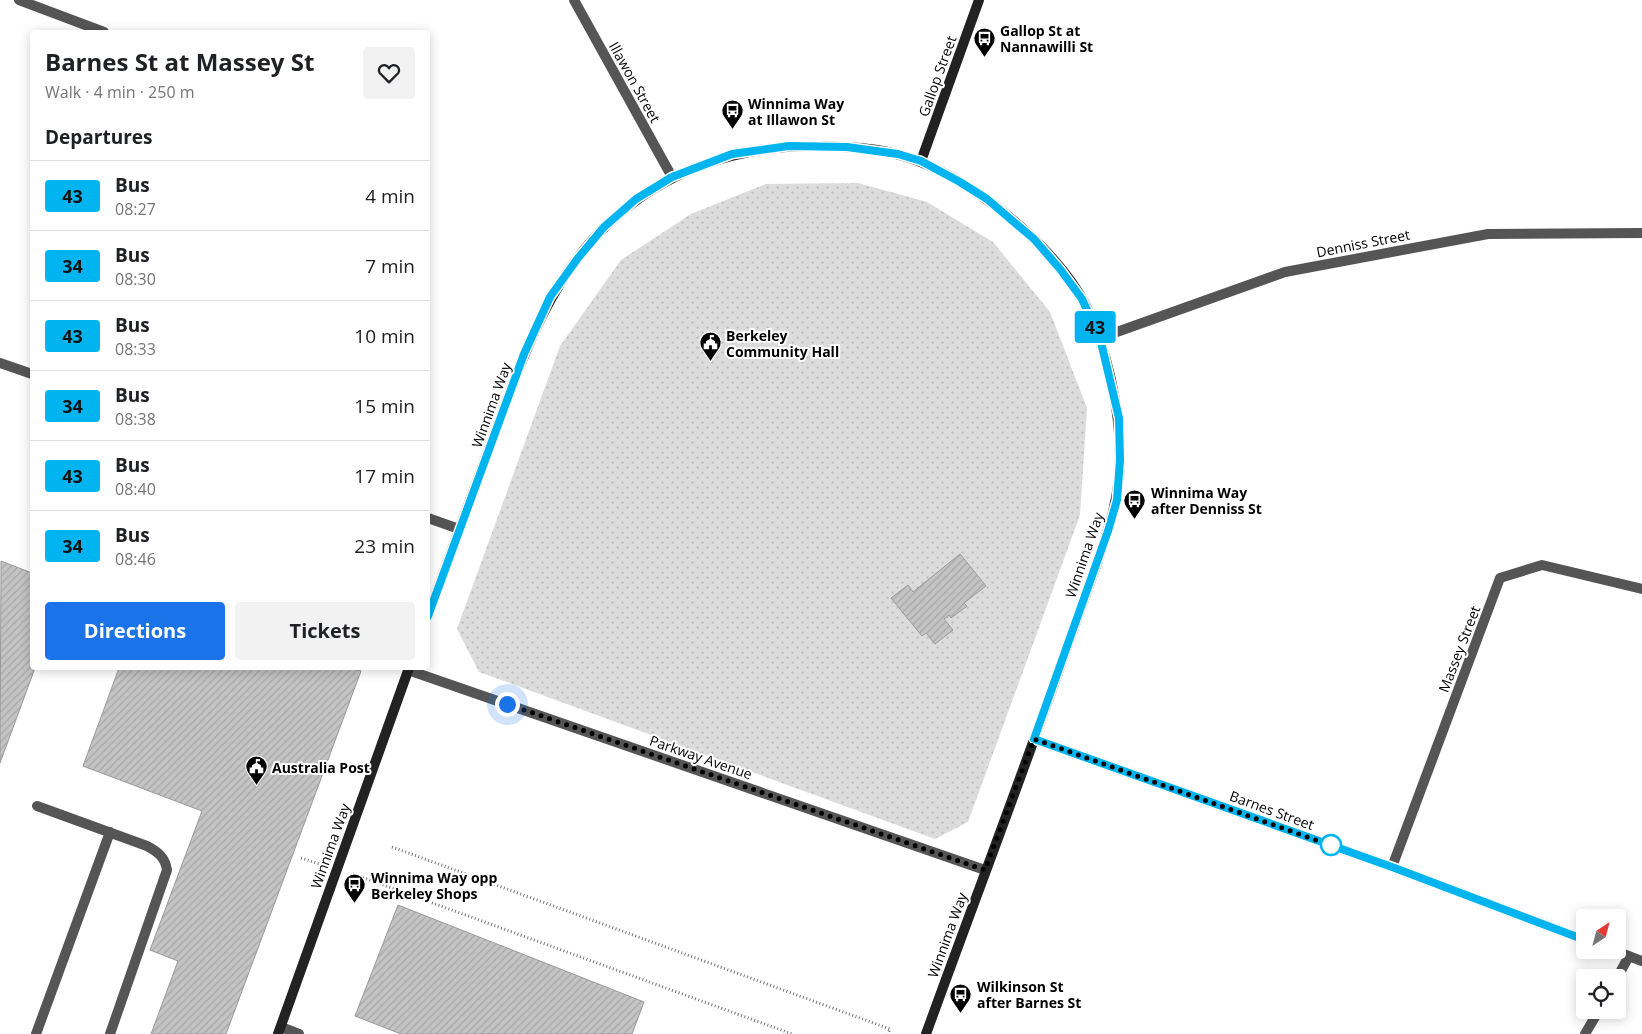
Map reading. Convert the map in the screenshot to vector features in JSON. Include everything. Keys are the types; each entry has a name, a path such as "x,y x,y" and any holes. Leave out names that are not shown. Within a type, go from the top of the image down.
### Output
{"street":[{"path":"19,0 99,30"},
{"name":"Illawon Street","path":"574,0 672,177"},
{"name":"Gallop Street","path":"921,161 979,0"},
{"name":"Winnima Way","path":"430,610 524,354 550,297 578,258 604,227 636,199 672,177 732,154 789,146 847,147 898,154 921,161 987,199 1034,239 1060,269 1082,299 1100,338 1119,418 1120,460 1117,500 1108,531 1034,739 926,1034"},
{"name":"Denniss Street","path":"1100,338 1285,272 1488,234 1642,233"},
{"path":"0,364 30,373"},
{"path":"430,519 459,529"},
{"name":"Massey Street","path":"1392,867 1500,578 1542,565 1642,589"},
{"name":"Winnima Way","path":"280,1030 408,670"},
{"name":"Parkway Avenue","path":"411,670 985,870"},
{"name":"Barnes Street","path":"1034,739 1392,867 1576,937"},
{"path":"37,806 147,846 158,852 165,862 167,870 110,1034"},
{"path":"36,1034 110,832"},
{"path":"1626,955 1642,961"},
{"path":"1622,969 1629,956"},
{"path":"1585,1034 1594,1019"},
{"path":"280,1030 299,1034"}],"path":[{"path":"392,847 890,1029 888,1034"},
{"path":"301,858 325,865"},
{"path":"353,874 792,1034"}],"shaded area":[{"path":"858,183 927,202 993,242 1050,312 1087,408 1080,515 968,822 935,839 479,672 457,629 560,346 621,260 691,214 766,184"}],"building":[{"path":"960,554 986,586 964,603 967,606 951,618 949,615 944,619 953,630 935,644 926,633 922,636 891,598 908,585 913,592"},
{"path":"1,561 30,572 30,670 34,670 0,763"},
{"path":"118,670 361,671 226,1034 151,1034 178,961 150,950 202,811 83,766"},
{"path":"398,905 644,1002 632,1034 401,1034 355,1016"}],"bus line":[{"name":"43","path":"430,610 524,354 550,297 578,258 604,227 636,199 672,177 732,154 789,146 847,147 898,154 921,161 987,199 1034,239 1060,269 1082,299 1100,338 1119,418 1120,460 1117,500 1108,531 1034,739 1392,867 1576,937"}],"place":[{"name":"Gallop St at Nannawilli St","path":"984,57"},
{"name":"Winnima Way at Illawon St","path":"732,130"},
{"name":"Berkeley Community Hall","path":"710,362"},
{"name":"Winnima Way after Denniss St","path":"1135,519"},
{"name":"Australia Post","path":"256,786"},
{"name":"Winnima Way opp Berkeley Shops","path":"355,904"},
{"name":"Wilkinson St after Barnes St","path":"961,1013"}],"route":[{"path":"507,704 985,870 1034,739 1338,848 1331,845"}]}
